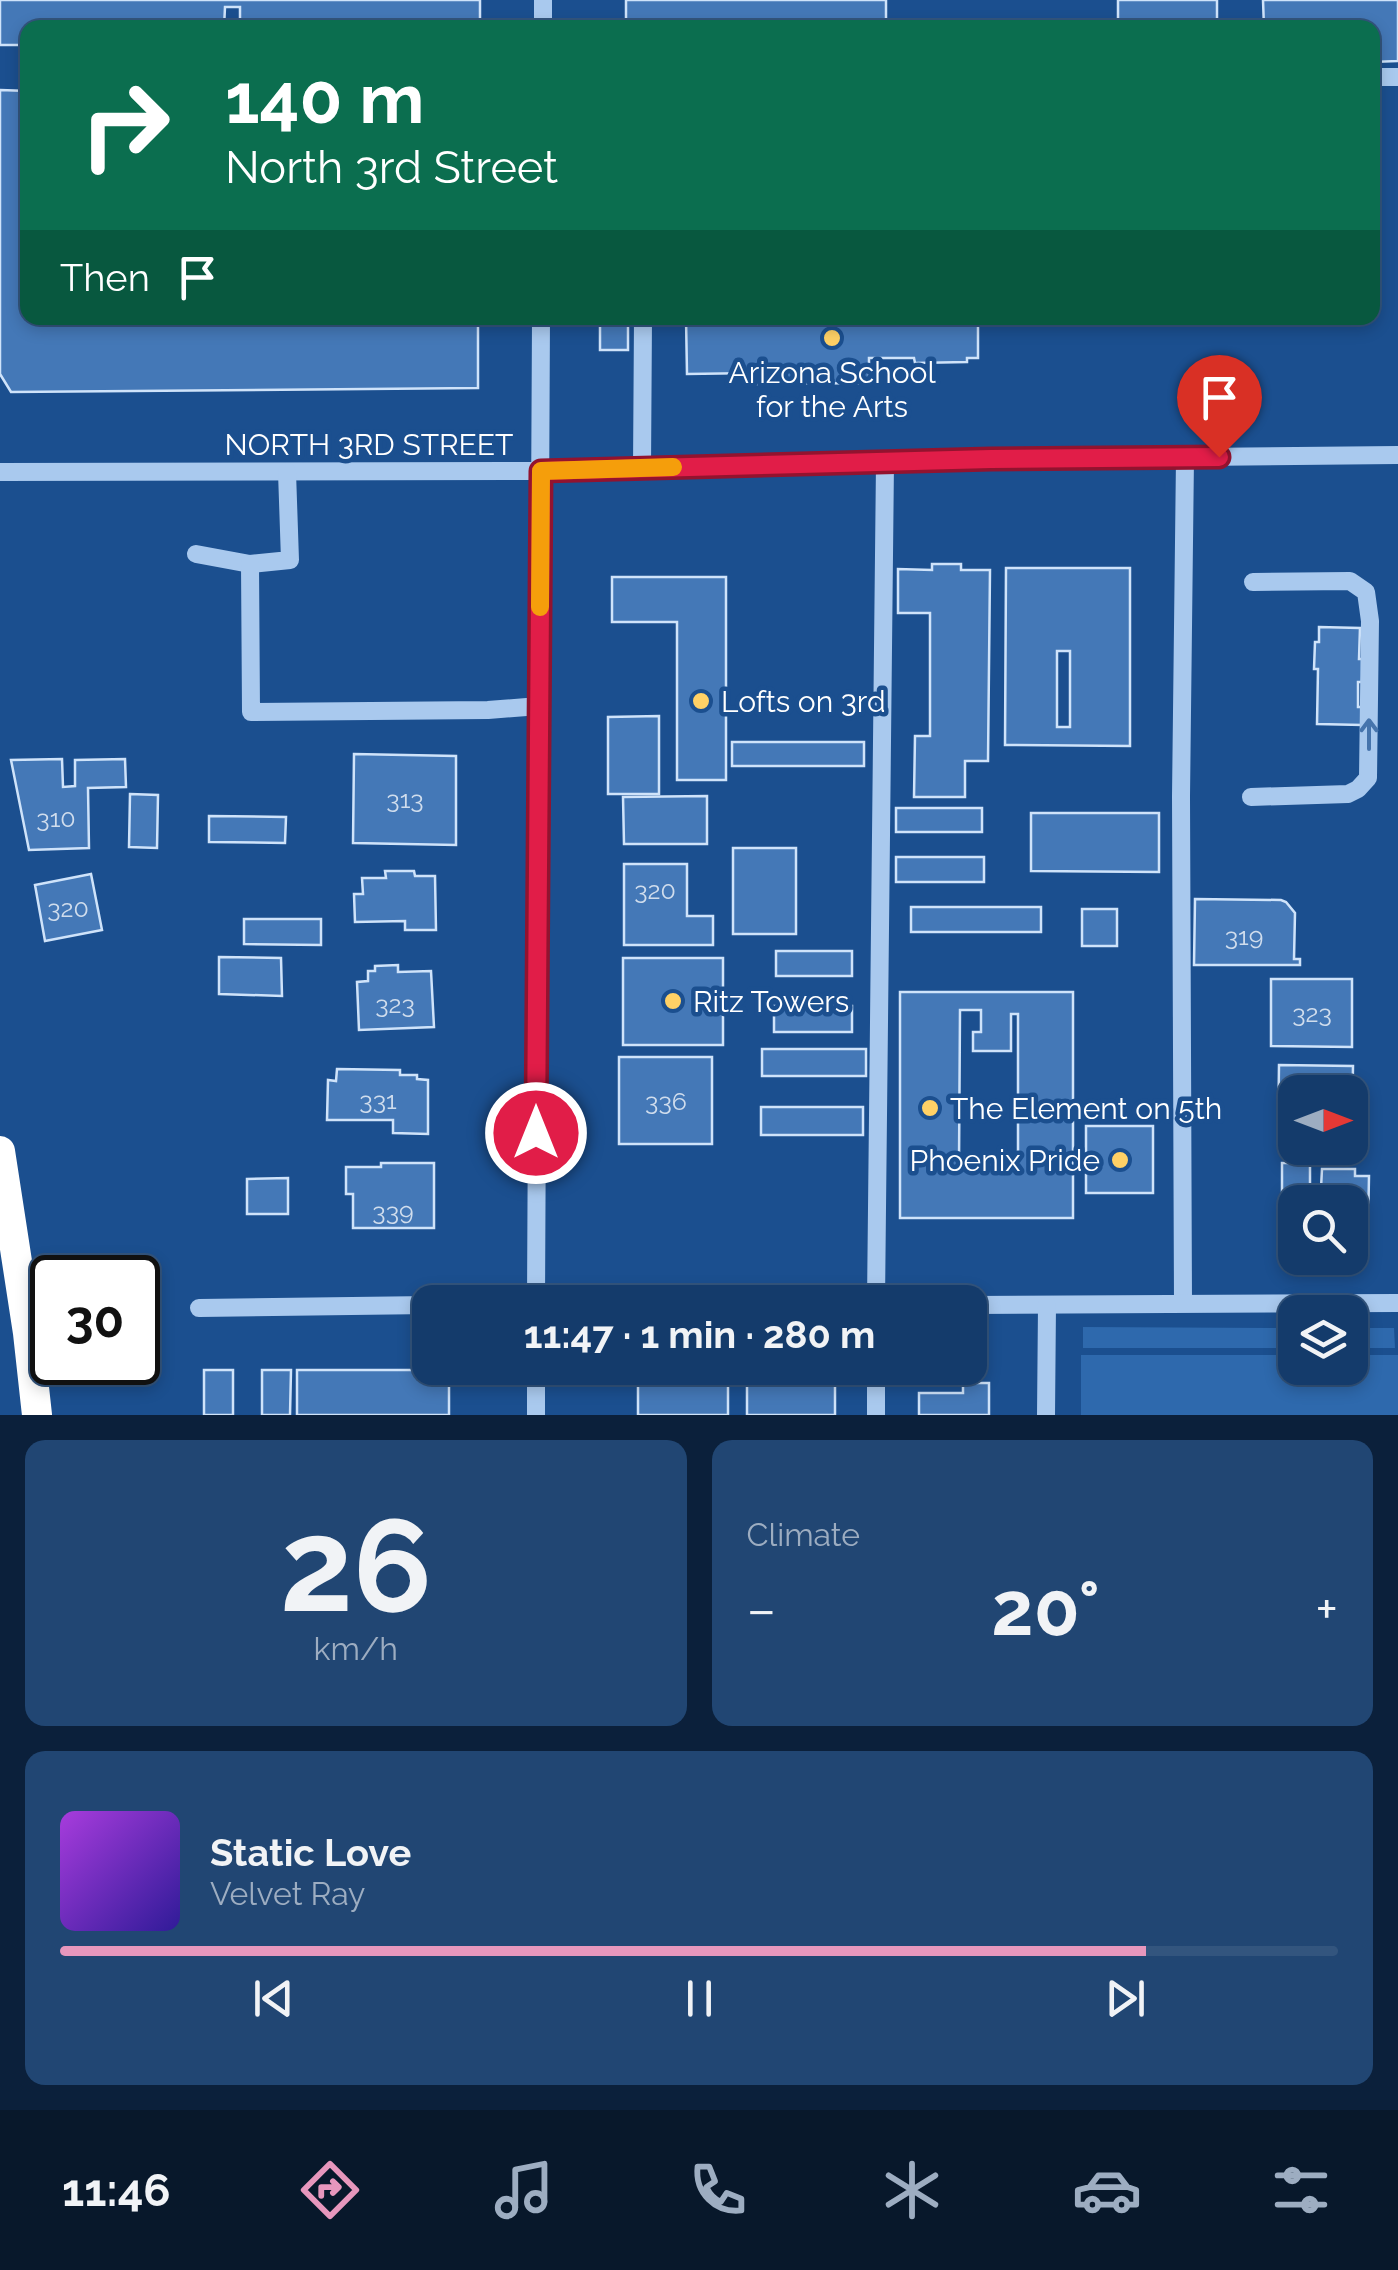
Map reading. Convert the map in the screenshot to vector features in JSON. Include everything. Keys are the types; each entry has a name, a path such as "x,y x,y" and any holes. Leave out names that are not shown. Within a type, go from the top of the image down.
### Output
{"highway":[{"path":"0,1151 37,1415"}],"street":[{"path":"536,1285 542,325"},
{"path":"642,468 643,325"},
{"name":"NORTH 3RD STREET","path":"0,472 541,471 1398,456"},
{"path":"1183,1303 1180,796 1185,457"},
{"path":"876,1285 885,462"},
{"path":"196,554 250,564 290,560 288,472"},
{"path":"250,564 251,712 540,706"},
{"path":"1251,797 1348,794 1368,778 1370,621 1366,592 1350,581 1252,582"},
{"path":"987,1305 1398,1303"},
{"path":"199,1308 412,1305"},
{"path":"1046,1415 1047,1305"},
{"path":"536,1385 536,1415"},
{"path":"876,1385 876,1415"}],"shaded area":[{"path":"1083,1327 1278,1328 1278,1348 1083,1348"},
{"path":"1368,1328 1394,1328 1395,1348 1368,1348"},
{"path":"1081,1355 1278,1355 1278,1385 1368,1385 1368,1355 1398,1355 1398,1415 1081,1415"}],"building":[{"path":"0,0 480,0 480,20 240,20 240,7 225,7 224,20 20,20 20,45 0,45"},
{"path":"626,0 886,0 886,20 626,20"},
{"path":"1118,0 1217,0 1217,20 1118,20"},
{"path":"1263,0 1398,0 1398,61 1380,62 1380,20 1264,20"},
{"path":"0,90 20,91 20,325 478,325 478,388 11,392 0,374"},
{"path":"600,325 628,325 628,350 600,350"},
{"name":"Arizona School for the Arts","path":"686,325 978,325 978,358 967,358 967,362 915,363 914,358 869,358 869,383 756,384 755,373 687,374"},
{"path":"932,564 990,570 988,761 965,761 965,797 914,797 915,736 930,736 930,613 898,613 898,569 932,570"},
{"path":"1006,568 1130,568 1130,746 1005,745","holes":["1057,651 1070,651 1070,727 1057,727"]},
{"name":"Lofts on 3rd","path":"612,577 726,577 726,780 677,780 677,622 612,622"},
{"path":"1319,627 1360,628 1359,659 1363,659 1358,707 1362,707 1362,725 1317,724 1318,669 1314,669"},
{"path":"659,716 659,794 608,794 608,717"},
{"path":"732,742 864,742 864,766 732,766"},
{"path":"354,754 456,756 456,845 353,843"},
{"path":"62,759 63,787 75,786 75,760 125,759 126,787 88,788 89,848 29,850 11,760"},
{"path":"130,794 158,795 157,848 129,847"},
{"path":"707,796 707,844 624,844 623,797"},
{"path":"896,808 982,808 982,832 896,832"},
{"path":"1031,813 1159,813 1159,872 1031,871"},
{"path":"209,816 286,817 285,843 209,842"},
{"path":"733,848 796,848 796,934 733,934"},
{"path":"896,857 984,857 984,882 896,882"},
{"path":"624,864 687,864 687,916 713,916 713,945 624,945"},
{"path":"385,871 435,876 436,930 405,930 405,921 355,922 354,894 363,894 362,878 386,878"},
{"path":"91,874 102,930 45,941 35,885"},
{"path":"1195,899 1286,902 1295,913 1294,959 1300,959 1300,965 1194,965"},
{"path":"911,907 1041,907 1041,932 911,932"},
{"path":"1082,909 1117,909 1117,946 1082,946"},
{"path":"244,919 321,919 321,945 244,944"},
{"path":"776,951 852,951 852,976 776,976"},
{"path":"219,957 281,958 282,996 219,994"},
{"name":"Ritz Towers","path":"623,958 723,958 723,1045 623,1045"},
{"path":"398,965 398,972 431,971 434,1027 359,1030 357,982 368,981 368,971 375,971 375,966"},
{"path":"1271,979 1352,979 1352,1047 1271,1046"},
{"name":"The Element on 5th","path":"900,992 1073,992 1073,1218 900,1218","holes":["960,1010 981,1010 981,1032 973,1032 973,1051 1011,1051 1011,1014 1018,1014 1018,1165 959,1164"]},
{"path":"774,1006 852,1006 852,1032 774,1032"},
{"path":"762,1049 866,1049 866,1076 762,1076"},
{"path":"619,1057 712,1057 712,1144 619,1144"},
{"path":"1279,1065 1353,1066 1353,1075 1279,1075"},
{"path":"337,1069 400,1070 400,1075 428,1080 428,1134 393,1133 393,1120 327,1120 328,1080 336,1081"},
{"path":"761,1107 863,1107 863,1135 761,1135"},
{"name":"Phoenix Pride","path":"1086,1126 1153,1126 1153,1193 1086,1193"},
{"path":"381,1163 434,1163 434,1228 353,1228 353,1194 346,1194 346,1167 381,1167"},
{"path":"1282,1165 1310,1165 1310,1185 1282,1185"},
{"path":"1322,1169 1355,1169 1355,1176 1369,1176 1368,1229 1368,1185 1321,1185"},
{"path":"288,1178 288,1214 247,1214 247,1179"},
{"path":"204,1370 233,1370 233,1415 204,1415"},
{"path":"262,1370 291,1370 290,1415 262,1415"},
{"path":"297,1370 412,1370 412,1385 449,1385 449,1415 297,1415"},
{"path":"989,1383 989,1415 919,1415 919,1393 963,1393 963,1385"},
{"path":"638,1385 728,1385 728,1415 638,1415"},
{"path":"747,1385 835,1385 835,1415 747,1415"}],"slow traffic":[{"path":"540,607 541,471 673,467"}],"place":[{"name":"Arizona School for the Arts","path":"832,338"},
{"name":"Lofts on 3rd","path":"701,701"},
{"name":"Ritz Towers","path":"673,1001"},
{"name":"The Element on 5th","path":"930,1108"},
{"name":"Phoenix Pride","path":"1120,1160"}],"route":[{"path":"536,1133 541,471 1219,457"}]}
